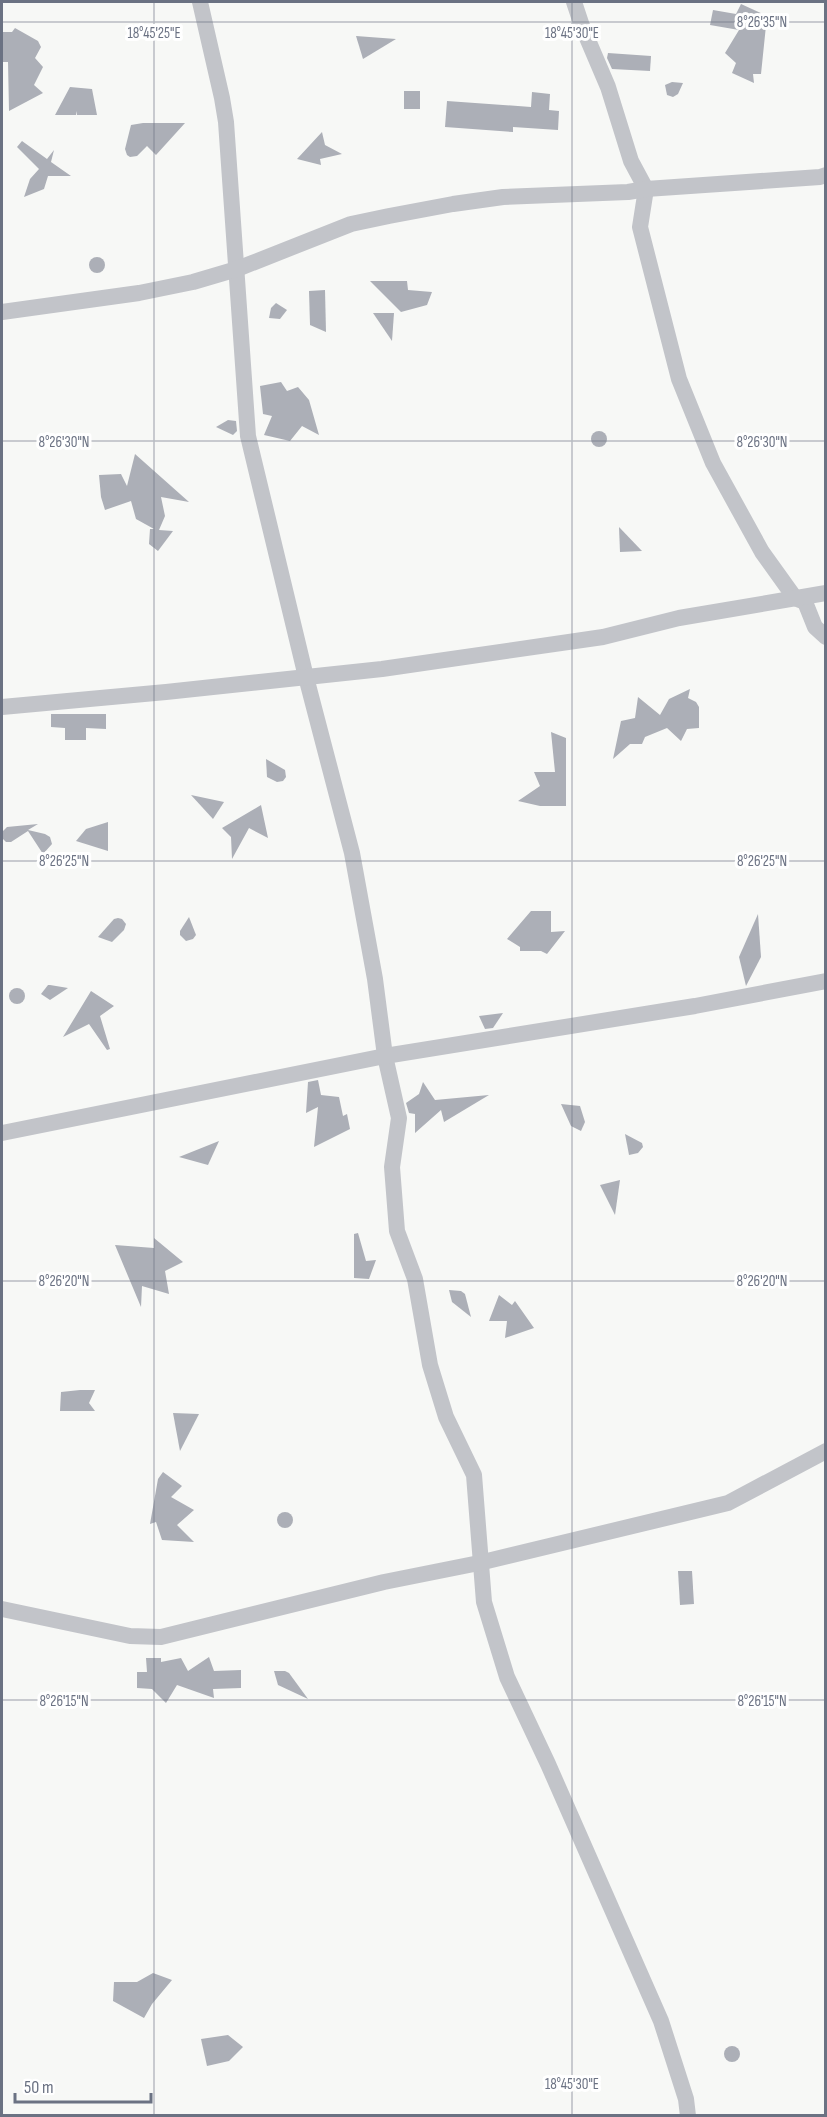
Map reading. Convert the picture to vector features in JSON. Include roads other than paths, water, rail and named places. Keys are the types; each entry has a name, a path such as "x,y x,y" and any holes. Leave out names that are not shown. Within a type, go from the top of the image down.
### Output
{"street":[{"path":"200,2 223,106 248,436 306,677 352,853 375,979 385,1056 399,1118 392,1167 397,1230 415,1279 430,1365 446,1417 474,1475 479,1563 484,1602 507,1677 548,1764 661,2021 686,2099 688,2115"},
{"path":"574,2 608,87 631,161 646,189 640,227 679,379 712,464 762,552 795,598 805,602 815,627 825,637"},
{"path":"2,312 139,293 193,282 237,270 351,224 453,204 503,197 628,192 825,175"},
{"path":"2,707 382,669 603,637 679,618 825,593"},
{"path":"2,1133 385,1056 695,1006 825,981"},
{"path":"2,1609 130,1636 161,1637 728,1503 825,1451"}]}
